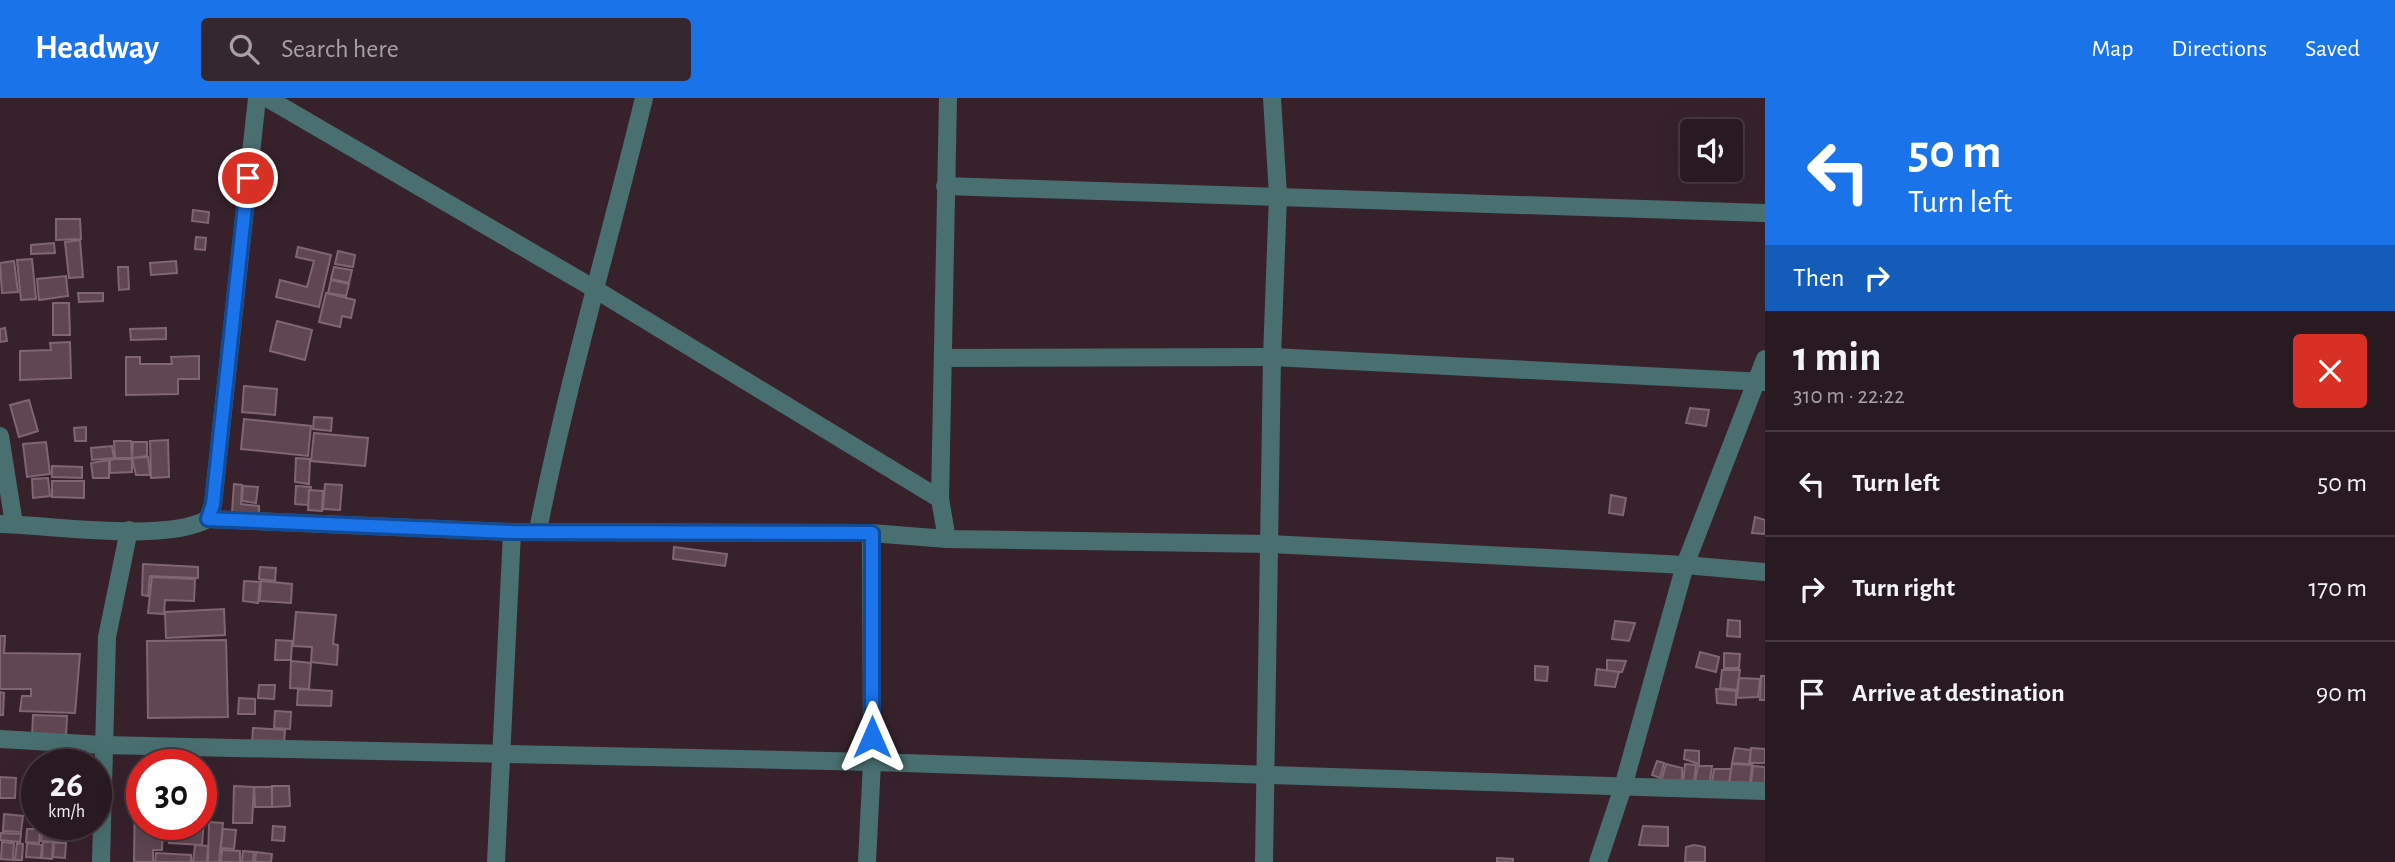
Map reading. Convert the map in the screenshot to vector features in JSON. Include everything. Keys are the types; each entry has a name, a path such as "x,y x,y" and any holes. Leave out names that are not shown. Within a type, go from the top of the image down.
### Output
{"street":[{"path":"208,519 213,504 257,98"},
{"path":"267,98 593,288 940,499"},
{"path":"538,530 593,288 617,211 644,98"},
{"path":"947,539 940,499 948,98"},
{"path":"1264,862 1272,357 1278,195 1272,98"},
{"path":"945,186 1765,213"},
{"path":"943,358 1272,357 1761,382"},
{"path":"1598,862 1623,787 1685,565 1761,382 1765,359"},
{"path":"0,436 7,524 129,530 184,528 208,519 512,532 872,533 947,539 1269,544 1685,565 1765,572"},
{"path":"101,862 107,636 129,530"},
{"path":"496,862 512,532"},
{"path":"867,862 872,762 872,533"},
{"path":"0,739 103,745 872,762 1765,791"}],"building":[{"path":"193,210 209,212 208,223 192,221"},
{"path":"56,219 80,219 81,239 56,240"},
{"path":"196,237 206,238 205,250 195,249"},
{"path":"80,240 83,277 69,278 65,242"},
{"path":"54,243 55,253 31,254 31,245"},
{"path":"298,247 331,255 319,307 276,297 280,280 307,287 314,261 296,257"},
{"path":"338,251 355,255 353,267 335,264"},
{"path":"32,259 36,299 21,300 17,260"},
{"path":"14,261 18,292 2,293 0,263"},
{"path":"176,261 177,273 151,275 150,263"},
{"path":"118,267 128,267 129,289 119,290"},
{"path":"334,267 352,270 349,283 331,279"},
{"path":"66,276 68,296 39,300 37,279"},
{"path":"331,280 349,284 346,296 328,293"},
{"path":"78,293 103,293 103,301 79,302"},
{"path":"326,293 355,300 351,318 342,316 340,327 319,322"},
{"path":"53,303 69,303 70,335 53,335"},
{"path":"277,321 312,330 305,360 270,351"},
{"path":"5,328 7,341 0,342 0,329"},
{"path":"166,328 166,339 131,340 130,329"},
{"path":"70,342 71,378 20,380 20,351 51,350 50,343"},
{"path":"199,356 199,379 178,379 178,394 126,395 126,357 140,357 140,364 172,364 171,357"},
{"path":"244,386 277,389 275,415 242,412"},
{"path":"29,400 38,431 19,437 10,405"},
{"path":"1690,408 1709,410 1706,426 1686,423"},
{"path":"314,417 332,418 331,431 313,429"},
{"path":"244,419 311,426 308,456 241,449"},
{"path":"86,427 86,441 75,441 74,428"},
{"path":"314,433 368,438 365,466 311,461"},
{"path":"168,440 169,477 151,478 150,441"},
{"path":"114,441 131,441 132,458 115,458"},
{"path":"46,442 50,474 27,477 23,444"},
{"path":"133,442 147,442 147,456 132,458"},
{"path":"112,446 114,458 92,460 91,448"},
{"path":"148,457 150,475 136,475 132,458"},
{"path":"296,458 310,459 309,484 295,482"},
{"path":"132,459 132,472 110,473 110,460"},
{"path":"109,460 109,478 93,478 91,463"},
{"path":"52,466 82,467 82,478 52,477"},
{"path":"48,478 50,496 33,498 32,479"},
{"path":"52,481 84,481 84,498 52,497"},
{"path":"234,484 242,485 241,504 259,506 259,514 232,512"},
{"path":"325,484 342,485 340,510 323,509"},
{"path":"243,486 258,487 256,503 242,501"},
{"path":"296,486 311,487 308,505 295,504"},
{"path":"309,490 323,491 322,511 308,510"},
{"path":"1611,495 1626,498 1623,515 1609,513"},
{"path":"1755,517 1765,520 1765,534 1752,533"},
{"path":"674,547 727,554 725,566 673,559"},
{"path":"143,564 198,567 198,578 150,576 148,596 142,595"},
{"path":"260,567 276,568 275,581 259,579"},
{"path":"152,577 195,579 194,601 165,600 164,614 148,613"},
{"path":"244,581 260,582 258,603 243,601"},
{"path":"261,581 292,584 291,603 260,601"},
{"path":"224,609 225,635 166,638 165,612"},
{"path":"296,612 336,615 333,644 338,645 337,665 311,662 312,647 293,646"},
{"path":"1728,620 1740,621 1740,637 1727,636"},
{"path":"1615,621 1635,623 1629,641 1612,639"},
{"path":"0,636 5,636 4,653 80,654 75,713 20,711 22,696 31,696 31,689 0,689"},
{"path":"226,640 228,717 148,718 147,641"},
{"path":"276,640 292,641 291,660 275,660"},
{"path":"1700,652 1719,657 1716,672 1696,667"},
{"path":"1724,653 1740,654 1739,668 1724,668"},
{"path":"1607,660 1626,661 1622,672 1607,671"},
{"path":"291,661 311,663 309,689 290,688"},
{"path":"1535,666 1548,667 1547,681 1535,680"},
{"path":"1597,669 1619,672 1615,687 1595,685"},
{"path":"1722,670 1740,670 1737,690 1720,688"},
{"path":"1761,676 1765,676 1765,700 1760,700"},
{"path":"1739,678 1760,679 1758,697 1737,698"},
{"path":"259,685 275,685 274,699 258,698"},
{"path":"298,689 332,691 331,706 297,705"},
{"path":"1716,689 1736,691 1736,705 1717,703"},
{"path":"0,692 4,693 3,715 0,715"},
{"path":"239,698 255,699 255,714 238,714"},
{"path":"275,711 291,712 290,729 274,728"},
{"path":"33,715 67,716 66,736 32,736"},
{"path":"253,728 285,730 284,742 252,744"},
{"path":"1735,748 1751,750 1749,764 1732,763"},
{"path":"1751,748 1765,749 1765,763 1750,763"},
{"path":"1685,750 1699,751 1699,764 1684,759"},
{"path":"1657,761 1664,763 1660,778 1652,775"},
{"path":"1666,764 1682,768 1682,783 1661,782"},
{"path":"1685,764 1696,765 1694,782 1683,783"},
{"path":"1732,764 1752,765 1750,783 1729,782"},
{"path":"1698,766 1712,766 1710,781 1695,781"},
{"path":"1753,766 1765,767 1765,783 1751,783"},
{"path":"1714,769 1731,769 1729,784 1712,783"},
{"path":"0,777 16,778 15,798 0,798"},
{"path":"234,786 254,787 252,823 233,823"},
{"path":"272,786 289,786 290,806 272,807"},
{"path":"254,787 272,787 272,807 255,807"},
{"path":"4,814 21,816 21,832 3,831"},
{"path":"217,823 223,823 219,862 208,862 209,840 217,840"},
{"path":"273,826 285,827 284,841 272,840"},
{"path":"1643,826 1668,827 1668,846 1639,845"},
{"path":"223,829 236,830 234,849 221,848"},
{"path":"1,833 21,834 20,842 0,840"},
{"path":"26,840 39,840 39,843"},
{"path":"41,840 66,840 66,843"},
{"path":"134,840 162,840 162,850 153,850 153,862 134,862"},
{"path":"169,840 202,840 202,845 169,843"},
{"path":"2,842 14,843 13,860 1,859"},
{"path":"43,842 53,842 52,859 42,858"},
{"path":"17,843 23,844 22,860 15,860"},
{"path":"27,843 42,845 41,858 26,857"},
{"path":"54,843 66,843 65,858 53,857"},
{"path":"195,845 208,846 207,862 193,862"},
{"path":"1686,847 1705,847 1705,862 1685,862"},
{"path":"222,850 240,851 240,862 221,862"},
{"path":"243,851 254,852 253,862 242,862"},
{"path":"256,852 272,854 271,862 255,862"},
{"path":"156,853 191,855 191,862 155,862"},
{"path":"1497,858 1513,859 1513,862 1497,862"}],"route":[{"path":"248,178 213,504 208,519 512,532 872,533 872,737"}]}
